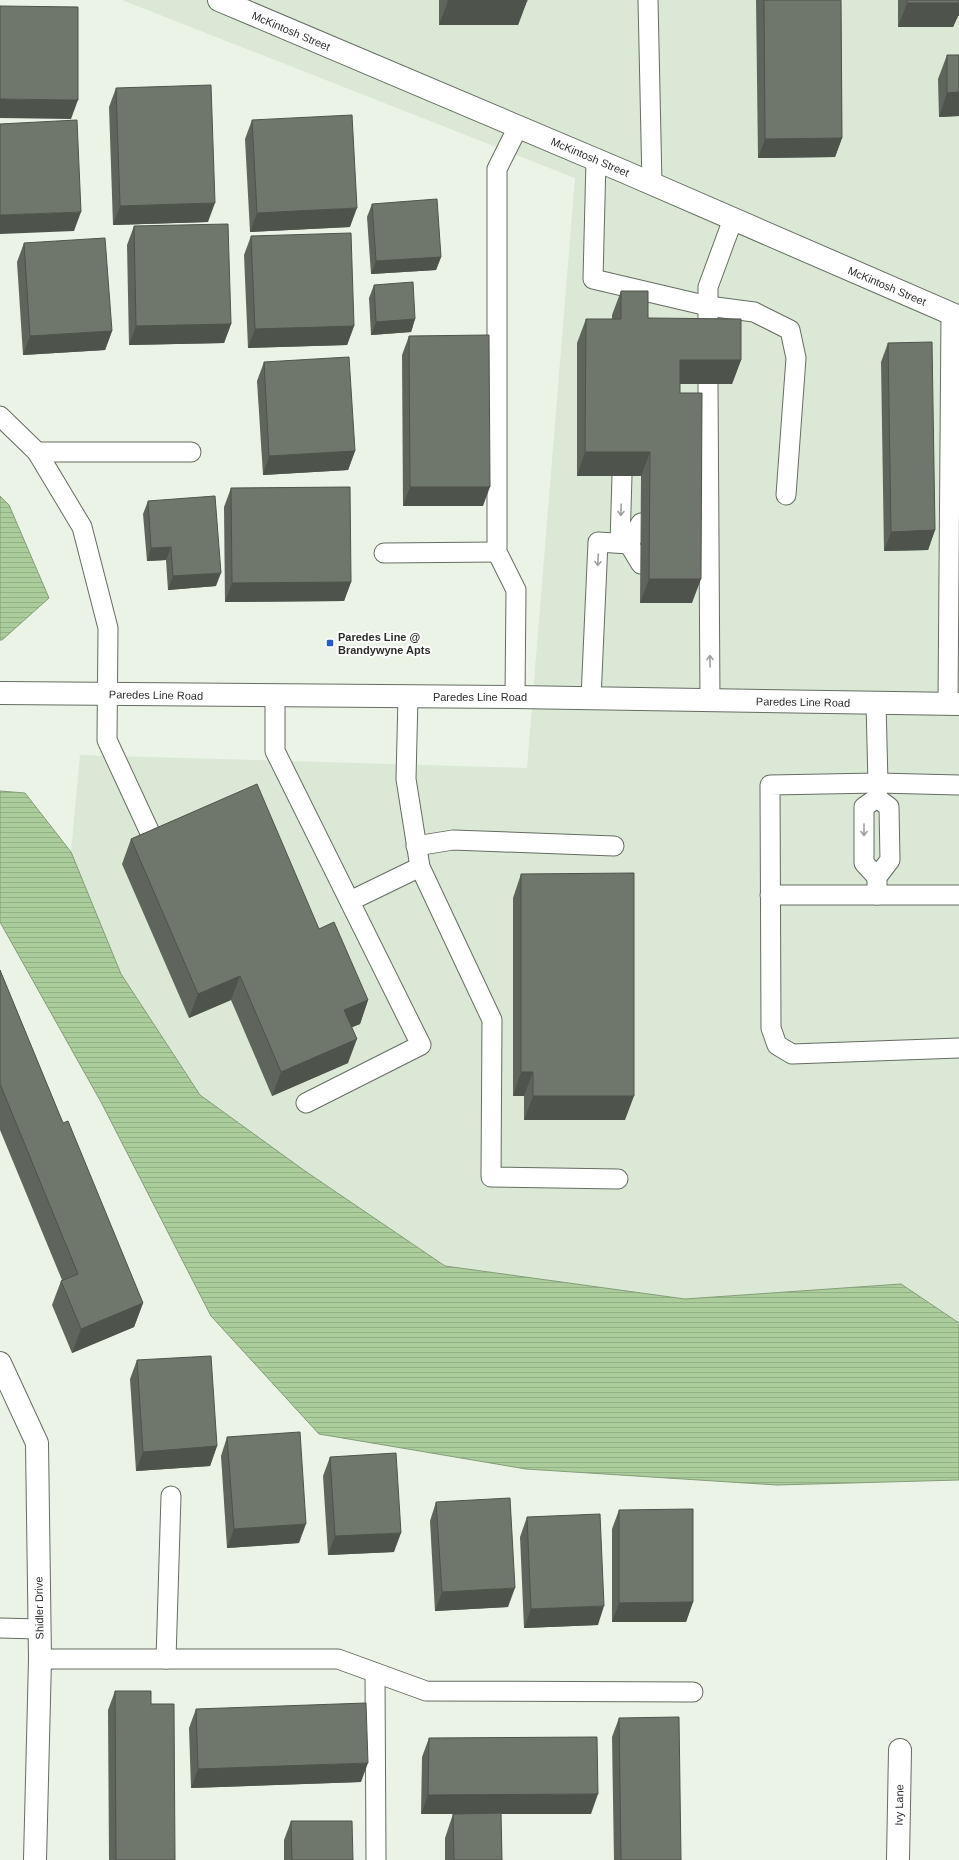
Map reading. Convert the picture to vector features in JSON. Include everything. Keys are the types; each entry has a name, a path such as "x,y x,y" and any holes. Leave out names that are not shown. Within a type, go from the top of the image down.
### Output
{"street":[{"name":"McKintosh Street","path":"219,0 652,184 955,316"},
{"name":"Paredes Line Road","path":"0,693 515,697 876,704 953,704"},
{"name":"Shidler Drive","path":"0,1363 37,1443 40,1659 35,1860"},
{"name":"Ivy Lane","path":"898,1860 900,1750"}],"lane":[{"path":"648,0 652,184"},
{"path":"515,697 516,590 497,552 497,169 518,127"},
{"path":"596,160 594,279 708,306 754,312 790,330 796,358 786,495"},
{"path":"707,336 708,287 733,219"},
{"path":"626,287 626,308"},
{"path":"953,704 955,316"},
{"path":"708,384 706,543 710,700"},
{"path":"0,416 37,452 82,527 108,628 107,740 152,837"},
{"path":"37,452 191,452"},
{"path":"622,476 624,544 641,564"},
{"path":"692,522 706,543"},
{"path":"624,544 641,523"},
{"path":"591,698 598,542 624,544"},
{"path":"692,565 706,543"},
{"path":"384,553 497,552"},
{"path":"275,696 275,751 421,1044 306,1103"},
{"path":"408,697 406,779 420,867 492,1020 491,1177 618,1179"},
{"path":"876,704 877,790 889,807 890,860 877,886"},
{"path":"959,785 877,790 770,785 771,1028 777,1044 792,1054 959,1048"},
{"path":"877,790 864,807 864,863 877,886"},
{"path":"416,846 453,840 614,846"},
{"path":"350,901 420,867"},
{"path":"770,895 877,886 959,894"},
{"path":"166,1659 171,1496"},
{"path":"0,1628 40,1629"},
{"path":"40,1659 338,1659 426,1691 693,1692"},
{"path":"375,1673 376,1860"}],"shaded area":[{"path":"122,0 959,0 959,1323 901,1284 685,1299 445,1266 305,1171 200,1095 121,974 71,852 80,755 527,768 575,178"},
{"path":"0,496 9,505 49,598 2,640 0,640"},
{"path":"0,791 25,793 71,852 121,974 200,1095 305,1171 445,1266 685,1299 901,1284 959,1323 959,1480 777,1485 526,1469 319,1434 211,1316 101,1102 0,922"}],"building":[{"path":"527,0 527,1 448,1"},
{"path":"764,0 841,0 842,138 765,139"},
{"path":"907,0 959,0 959,3 907,3"},
{"path":"0,6 78,7 78,100 0,99"},
{"path":"947,55 959,55 959,92 947,93"},
{"path":"211,85 215,203 120,206 116,88"},
{"path":"352,115 357,208 257,213 252,120"},
{"path":"77,120 81,212 0,215 0,124"},
{"path":"437,199 441,257 376,261 372,204"},
{"path":"228,224 231,324 136,326 134,226"},
{"path":"351,233 354,326 255,329 251,236"},
{"path":"105,238 112,331 30,336 24,243"},
{"path":"413,282 415,319 376,322 374,285"},
{"path":"621,291 648,291 648,318 741,319 741,360 680,360 680,393 702,393 701,579 649,579 650,452 585,452 586,319 621,319"},
{"path":"489,335 490,487 410,487 409,336"},
{"path":"932,342 935,530 891,532 888,343"},
{"path":"349,357 355,451 269,456 264,362"},
{"path":"350,487 351,582 232,583 231,488"},
{"path":"215,496 221,573 173,576 171,547 151,548 148,501"},
{"path":"257,784 319,929 334,922 368,1000 344,1010 357,1039 281,1072 240,976 198,994 131,839"},
{"path":"634,873 634,1096 533,1096 533,1072 521,1072 521,874"},
{"path":"0,970 63,1123 68,1121 143,1303 81,1329 61,1281 78,1274 0,1084"},
{"path":"211,1356 217,1446 143,1452 137,1360"},
{"path":"300,1432 306,1524 234,1529 227,1437"},
{"path":"396,1453 401,1533 335,1536 330,1457"},
{"path":"510,1498 515,1588 442,1592 436,1502"},
{"path":"693,1509 693,1602 619,1603 619,1510"},
{"path":"600,1514 604,1606 531,1609 527,1517"},
{"path":"115,1691 151,1691 151,1704 174,1704 175,1860 116,1860"},
{"path":"366,1703 368,1763 198,1769 196,1709"},
{"path":"679,1717 681,1860 621,1860 619,1718"},
{"path":"597,1737 598,1794 428,1795 429,1738"},
{"path":"501,1813 502,1860 454,1860 453,1814"},
{"path":"291,1821 352,1821 353,1860 292,1860"}],"place":[{"name":"Paredes Line @ Brandywyne Apts","path":"330,643"}]}
